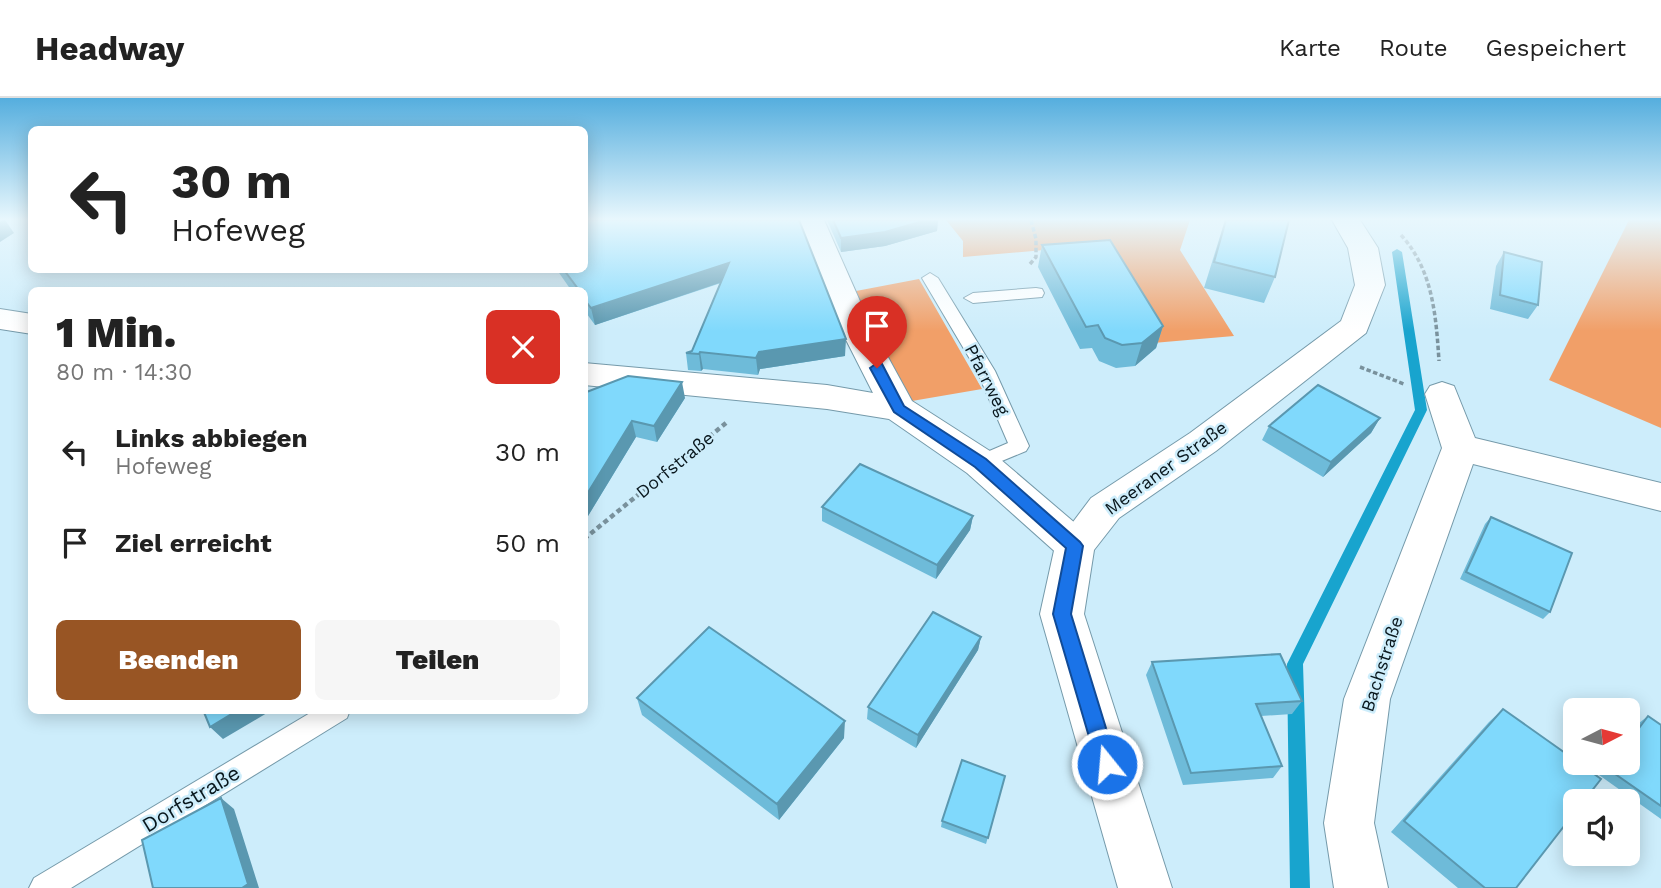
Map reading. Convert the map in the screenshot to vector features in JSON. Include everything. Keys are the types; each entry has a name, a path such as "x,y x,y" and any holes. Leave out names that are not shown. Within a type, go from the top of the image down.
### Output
{"street":[{"path":"826,257 855,326 899,409"},
{"name":"Meeraner Straße","path":"1145,888 1062,614 1074,546 1105,508 1203,442 1356,326 1370,285 1365,257"},
{"path":"0,318 28,323"},
{"path":"588,374 827,397 899,409 980,463 1074,546"},
{"path":"1442,394 1460,448 1607,482 1661,498"},
{"name":"Bachstraße","path":"1361,888 1349,823 1367,699 1460,448"}],"lane":[{"name":"Pfarrweg","path":"930,278 986,371 1019,446 980,463"},
{"path":"974,298 1036,293"},
{"name":"Dorfstraße","path":"44,888 331,714"}],"path":[{"path":"1024,270 1036,257"},
{"path":"1360,367 1442,394 1435,302 1415,257"},
{"name":"Dorfstraße","path":"588,536 764,392"}],"shaded area":[{"path":"1086,257 1184,257 1234,336 1153,343"},
{"path":"1611,257 1661,257 1661,428 1549,380"},
{"path":"919,279 982,389 906,402 856,291"}],"building":[{"path":"588,257 814,257 846,339 759,352 756,358 686,353 692,351 729,263 591,308 588,304 588,287 577,287 566,273 588,273"},
{"path":"1048,257 1120,257 1163,326 1142,343 1122,345 1105,338 1098,325 1086,327"},
{"path":"1215,257 1280,257 1275,277 1214,262"},
{"path":"1504,257 1522,257 1542,262 1538,305 1500,295"},
{"path":"628,376 682,382 654,426 632,421 588,492 588,391"},
{"path":"1318,385 1380,418 1331,462 1269,426"},
{"path":"860,464 973,516 937,565 822,507"},
{"path":"1491,517 1572,553 1550,612 1466,572"},
{"path":"933,612 981,637 918,735 868,707"},
{"path":"709,627 845,721 777,804 637,698"},
{"path":"1280,654 1302,701 1256,704 1282,766 1191,773 1152,662"},
{"path":"1503,709 1563,752 1563,775 1596,775 1601,779 1593,789 1563,789 1563,827 1516,888 1485,888 1404,821"},
{"path":"205,714 231,714 210,727"},
{"path":"1648,716 1661,725 1661,806 1617,775 1640,775 1640,727"},
{"path":"962,760 1005,776 988,838 942,821"},
{"path":"221,798 248,884 242,888 153,888 142,840"}],"waterway":[{"path":"1300,888 1295,664 1421,410 1398,257"}],"route":[{"path":"877,368 899,409 980,463 1074,546 1062,614 1107,764"}]}
